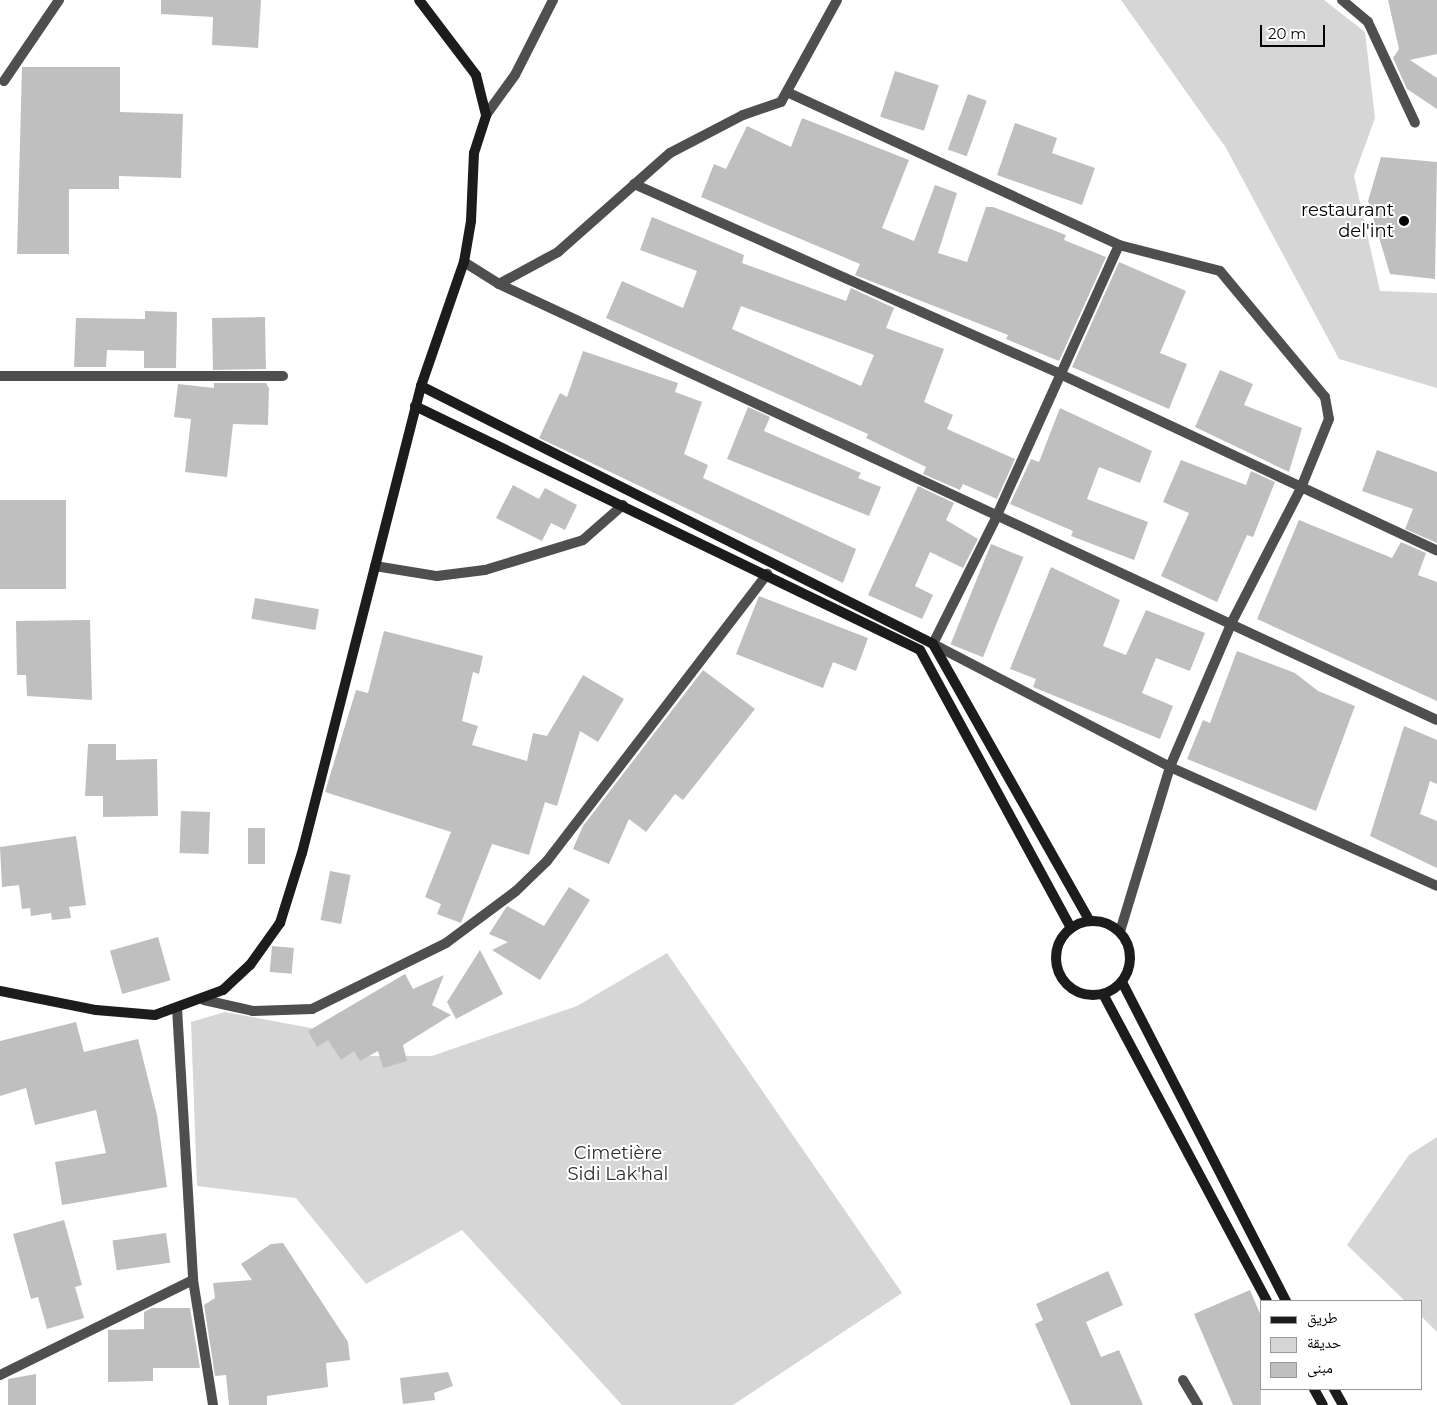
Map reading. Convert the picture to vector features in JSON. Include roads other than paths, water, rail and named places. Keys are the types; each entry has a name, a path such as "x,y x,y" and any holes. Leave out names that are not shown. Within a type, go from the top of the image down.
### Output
{"main road":[{"path":"0,991 96,1010 155,1015 204,1000 250,965 280,923 302,853 420,386 464,262 474,153 486,115 476,75 419,0"},
{"path":"420,386 933,644 1089,920"},
{"path":"416,406 920,650 1071,928"},
{"path":"1089,920 1106,922 1120,932 1129,948 1130,966 1122,982 1104,994 1078,992 1060,975 1056,958 1060,941 1071,928 1089,920"},
{"path":"1122,982 1285,1300"},
{"path":"1104,994 1266,1300"},
{"path":"1315,1390 1323,1405"},
{"path":"1335,1390 1343,1405"}],"street":[{"path":"4,81 59,0"},
{"path":"486,115 515,75 553,0"},
{"path":"499,284 558,252 670,153 743,115 781,102 789,93 838,0"},
{"path":"1342,0 1368,22 1415,123"},
{"path":"789,93 1119,245 1220,271 1325,397 1329,419 1300,490 1232,622 1170,767 1120,932"},
{"path":"634,184 1060,374 1300,490 1437,551"},
{"path":"1119,245 996,518 933,644 1170,767 1437,886"},
{"path":"464,262 499,284 996,518 1232,622 1437,720"},
{"path":"0,376 283,376"},
{"path":"375,566 437,576 485,570 583,540 623,505"},
{"path":"204,1000 253,1011 312,1009 446,943 516,891 547,861 766,574"},
{"path":"177,1008 192,1280 213,1405"},
{"path":"0,1375 192,1280"},
{"path":"1184,1380 1198,1405"}],"place":[{"name":"restaurant del'int","path":"1404,221"}],"park label":[{"name":"Cimetière Sidi Lak'hal","path":"618,1164"}]}
